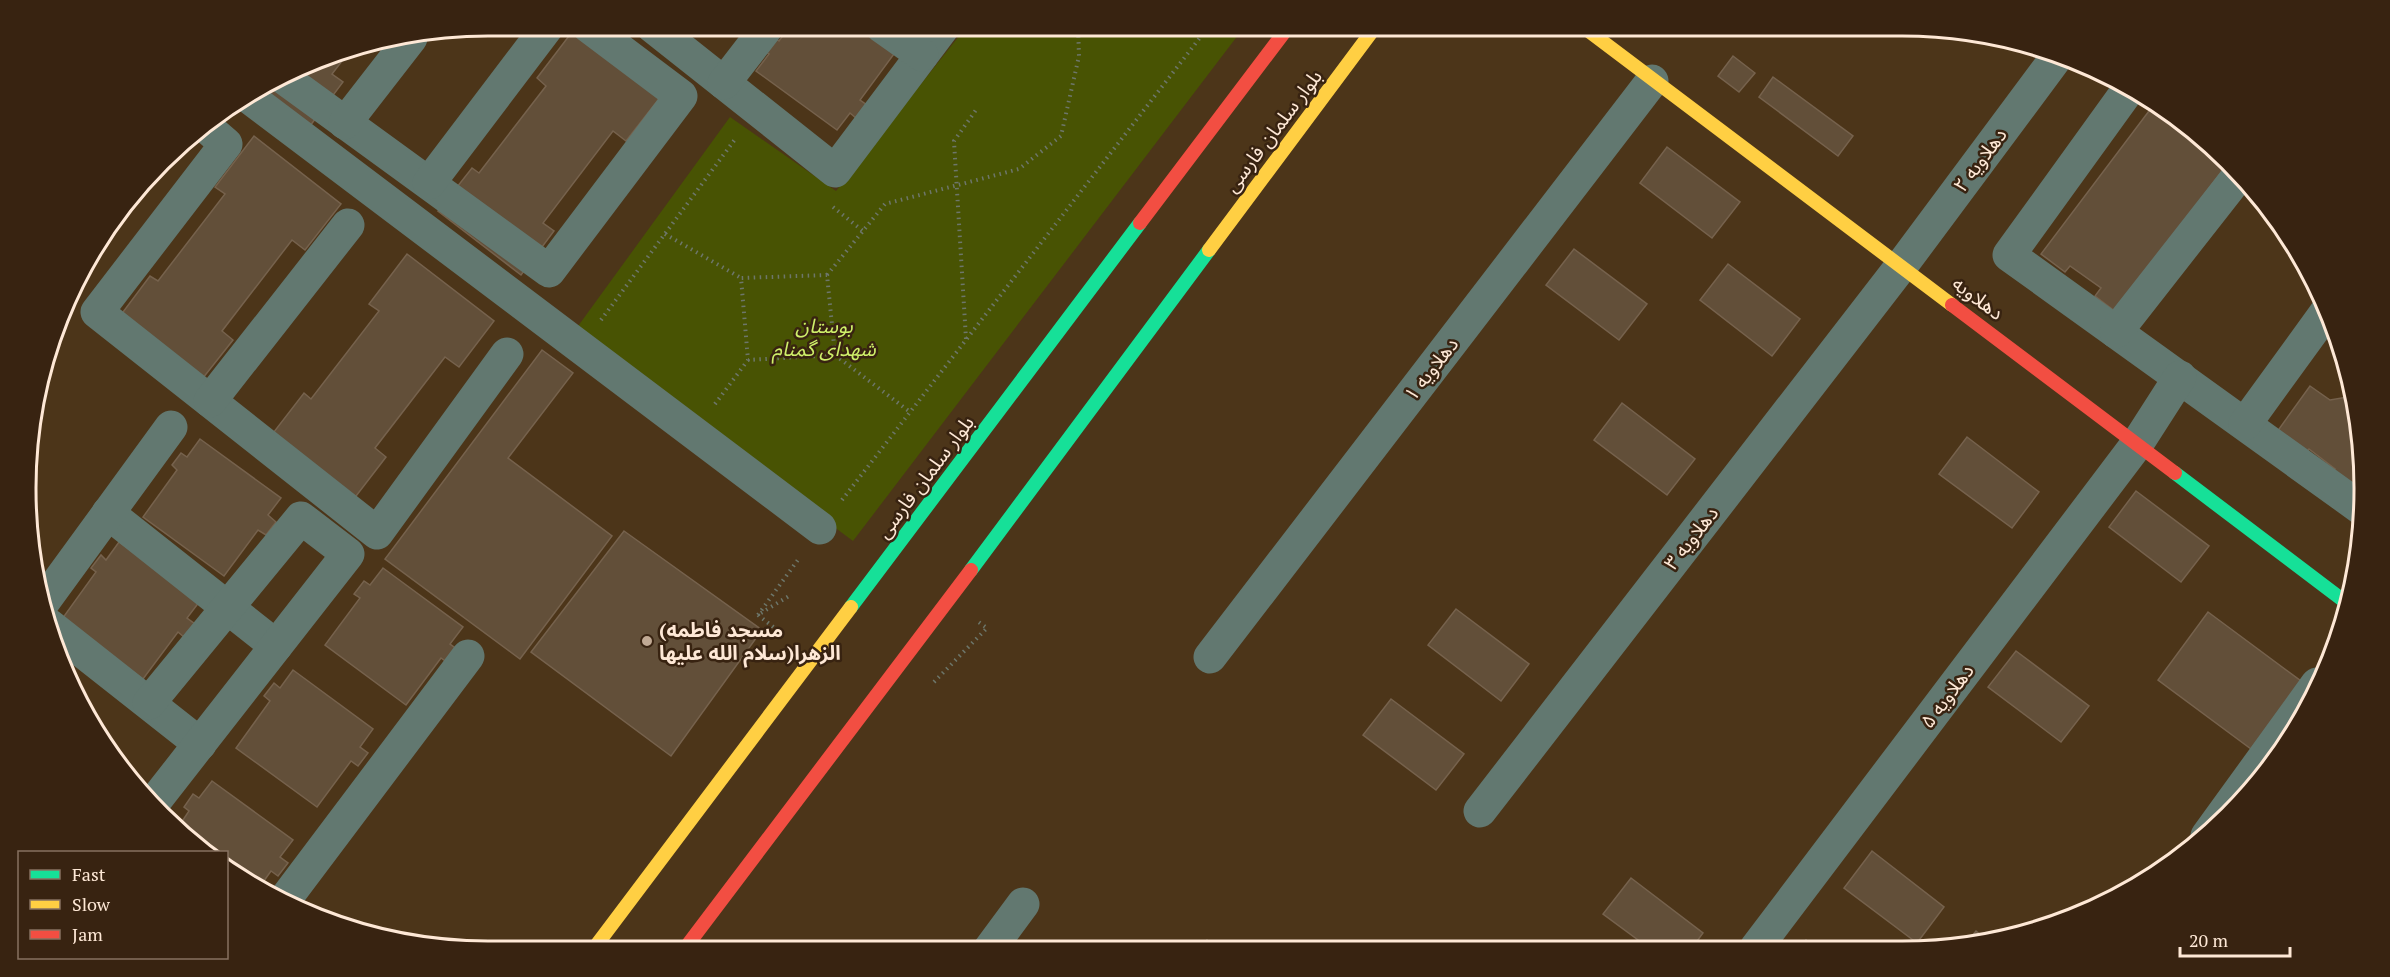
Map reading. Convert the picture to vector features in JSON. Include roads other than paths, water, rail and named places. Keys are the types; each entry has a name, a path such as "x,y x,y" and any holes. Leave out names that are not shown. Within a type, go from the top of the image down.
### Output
{"main road":[{"name":"بلوار سلمان فارسی","path":"600,941 1281,36"},
{"name":"بلوار سلمان فارسی","path":"691,941 954,593 1369,36"},
{"name":"دهلاویه","path":"1595,36 1902,265 2341,598"}],"street":[{"path":"429,183 540,36"},
{"path":"290,82 549,271 681,96 601,36"},
{"path":"669,36 724,83 835,171 937,36"},
{"path":"724,83 760,36"},
{"path":"895,36 922,56"},
{"path":"345,123 406,44"},
{"name":"دهلاویه ۲","path":"1902,265 2053,62"},
{"name":"دهلاویه ۱","path":"1210,657 1653,81"},
{"path":"2124,95 2009,255 2354,503"},
{"path":"255,101 820,528"},
{"path":"211,131 226,144 97,312 377,533 507,354"},
{"path":"2116,332 2234,182"},
{"path":"210,401 348,225"},
{"name":"دهلاویه ۳","path":"1480,811 1902,265"},
{"path":"2245,424 2321,318"},
{"name":"دهلاویه ۵","path":"1761,941 2137,444 2180,377"},
{"path":"49,595 171,427"},
{"path":"108,513 276,646"},
{"path":"148,703 301,518 348,554 158,797"},
{"path":"60,634 200,744"},
{"path":"289,894 468,656"},
{"path":"2248,779 2285,728"},
{"path":"996,941 1023,904"}],"place":[{"name":"(مسجد فاطمه الزهرا(سلام الله علیها","path":"647,641"}],"park label":[{"name":"بوستان شهدای گمنام","path":"824,338"}]}
